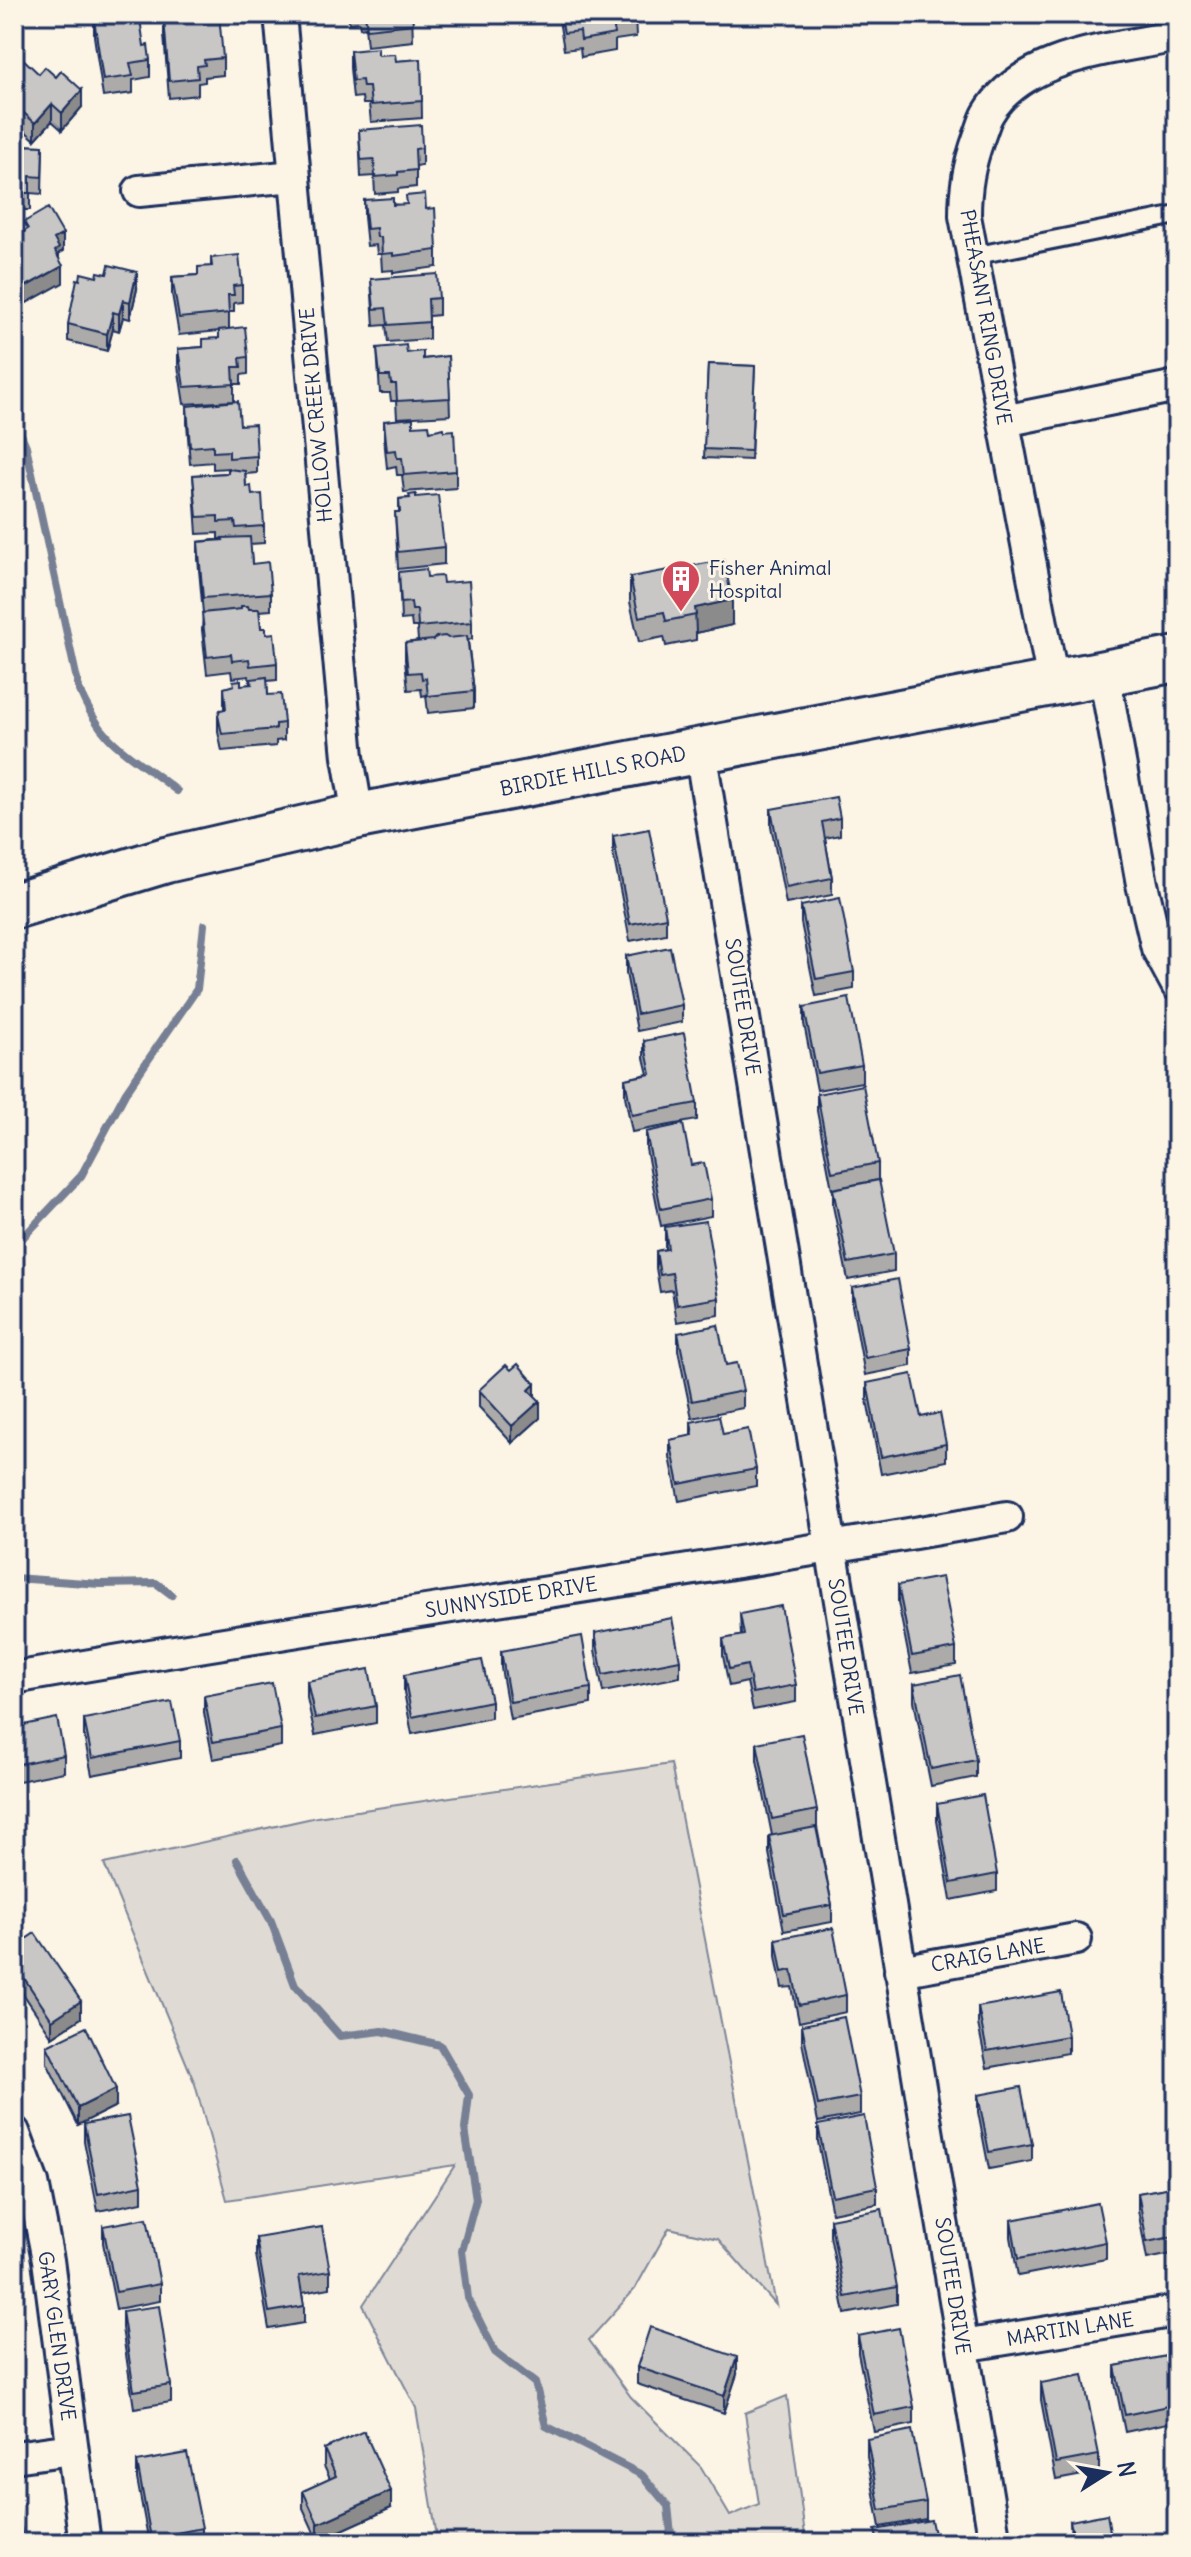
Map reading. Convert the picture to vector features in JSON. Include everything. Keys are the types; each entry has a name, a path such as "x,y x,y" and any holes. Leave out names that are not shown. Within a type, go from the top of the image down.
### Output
{"main road":[{"name":"BIRDIE HILLS ROAD","path":"14,906 166,860 358,816 1177,659"}],"street":[{"name":"HOLLOW CREEK DRIVE","path":"280,14 348,757 358,816"},
{"name":"PHEASANT RING DRIVE","path":"1053,682 965,216 969,165 987,115 1014,84 1061,60 1177,36"},
{"path":"139,191 294,176"},
{"path":"1004,421 1177,386"},
{"path":"1104,673 1142,884 1157,948 1177,985"},
{"name":"SOUTEE DRIVE","path":"700,750 995,2543"},
{"name":"SUNNYSIDE DRIVE","path":"14,1678 1007,1517"},
{"name":"CRAIG LANE","path":"900,1971 1076,1939"},
{"name":"GARY GLEN DRIVE","path":"14,2132 33,2183 48,2260 85,2543"},
{"name":"MARTIN LANE","path":"963,2346 1177,2311"},
{"path":"14,2457 72,2449"}],"lane":[{"path":"973,256 1177,215"}],"shaded area":[{"path":"671,1764 776,2305 718,2239 669,2228 635,2289 589,2340 631,2397 701,2467 730,2516 759,2504 745,2413 787,2396 806,2543 438,2543 416,2408 363,2305 455,2165 227,2200 195,2084 104,1864 317,1817"}],"building":[{"path":"101,14 118,15 119,22 140,19 144,46 148,45 150,60 130,63 133,76 103,80 94,19"},
{"path":"219,14 223,58 204,60 205,65 197,66 198,78 169,81 164,18"},
{"path":"365,14 412,14 413,24 367,29"},
{"path":"560,14 635,14 636,20 613,24 615,34 581,40 580,31 564,33"},
{"path":"378,48 378,55 395,54 396,61 421,59 422,101 371,105 369,87 363,87 362,80 353,81 350,51"},
{"path":"19,55 39,74 45,67 56,77 61,71 82,90 62,113 52,104 35,123 14,104 14,61"},
{"path":"421,125 422,148 415,149 416,170 375,177 374,159 361,160 359,130"},
{"path":"14,145 43,146 42,177 30,176 30,193 14,193"},
{"path":"425,194 426,209 435,208 437,250 393,256 393,253 382,254 381,237 377,237 376,228 367,229 364,200 393,198 393,205 407,204 406,196"},
{"path":"48,208 63,234 54,239 59,248 55,251 63,266 14,293 14,246 17,244 14,237 28,229 24,222"},
{"path":"239,255 242,285 233,286 234,295 228,295 229,313 179,318 172,277 198,275 198,267 212,266 211,258"},
{"path":"109,265 137,272 130,302 123,300 119,314 113,312 107,334 68,324 81,273 97,277 98,272 107,274"},
{"path":"437,274 439,298 428,299 429,322 388,325 386,308 374,309 371,279"},
{"path":"245,327 248,357 240,358 241,367 233,367 234,384 184,387 178,349 203,347 203,339 219,338 219,330"},
{"path":"406,345 407,353 423,351 423,359 448,356 450,398 397,401 396,384 391,384 390,376 380,376 377,348"},
{"path":"708,364 755,366 751,451 704,449"},
{"path":"238,401 240,425 255,424 257,456 229,458 229,451 213,452 213,445 190,447 187,406"},
{"path":"413,418 413,426 429,425 430,431 444,428 444,431 454,430 456,471 404,475 402,458 397,458 396,450 387,451 384,421"},
{"path":"228,469 245,471 246,487 251,486 252,495 262,494 264,526 236,528 235,521 218,522 218,516 197,517 193,475 228,473"},
{"path":"416,494 416,497 438,495 444,547 398,552 395,512 400,512 399,499"},
{"path":"250,537 252,564 268,562 271,593 203,598 198,542"},
{"path":"724,560 732,600 695,608 696,615 666,621 664,612 639,617 630,577"},
{"path":"426,569 427,577 442,576 443,583 469,581 472,622 418,627 417,610 412,610 411,602 401,603 399,572"},
{"path":"241,606 259,609 261,628 266,628 266,634 274,633 277,663 250,666 249,659 232,661 231,654 207,657 202,613 241,609"},
{"path":"445,636 467,636 474,691 428,696 426,678 422,679 421,672 408,673 405,643"},
{"path":"267,677 268,695 281,694 284,723 276,724 276,729 222,734 218,715 220,710 226,709 224,688 234,685 233,681 241,680 241,685 252,684 251,679"},
{"path":"836,797 840,818 822,822 832,878 786,887 771,809"},
{"path":"649,829 666,917 630,924 613,836"},
{"path":"840,898 854,972 816,979 801,906"},
{"path":"670,947 682,1005 637,1014 626,956"},
{"path":"849,998 862,1065 817,1073 804,1007"},
{"path":"684,1033 697,1103 632,1115 625,1079 651,1074 644,1041"},
{"path":"863,1085 878,1163 832,1172 817,1094"},
{"path":"683,1124 691,1165 704,1163 711,1199 661,1209 646,1132"},
{"path":"879,1180 894,1254 848,1263 833,1189"},
{"path":"706,1221 719,1298 677,1305 672,1273 660,1275 656,1251 668,1249 665,1227"},
{"path":"898,1279 911,1349 865,1358 852,1288"},
{"path":"718,1325 726,1365 737,1363 743,1391 692,1401 678,1333"},
{"path":"518,1364 535,1384 529,1390 540,1401 512,1426 479,1390 506,1365 511,1370"},
{"path":"912,1374 921,1417 940,1413 946,1444 881,1457 867,1383"},
{"path":"719,1416 723,1434 748,1429 756,1469 679,1484 670,1440 693,1435 691,1422"},
{"path":"942,1577 956,1648 912,1656 898,1585"},
{"path":"781,1606 796,1685 753,1693 747,1665 729,1669 723,1639 744,1635 740,1614"},
{"path":"672,1618 680,1660 603,1675 595,1633"},
{"path":"582,1636 591,1688 510,1702 501,1651"},
{"path":"482,1660 491,1701 412,1717 404,1675"},
{"path":"369,1669 376,1706 315,1718 307,1681"},
{"path":"960,1675 976,1760 931,1769 914,1684"},
{"path":"272,1683 281,1729 213,1742 204,1696"},
{"path":"172,1702 180,1741 92,1758 84,1719"},
{"path":"57,1718 64,1755 14,1765 14,1727"},
{"path":"802,1734 817,1810 772,1819 757,1743"},
{"path":"983,1795 997,1874 951,1883 937,1804"},
{"path":"816,1827 832,1905 784,1914 769,1836"},
{"path":"833,1928 846,1995 799,2005 792,1970 782,1972 776,1939"},
{"path":"35,1933 81,2001 52,2020 20,1972 14,1976 14,1947"},
{"path":"1061,1992 1068,2036 987,2051 978,2007"},
{"path":"844,2017 860,2097 818,2105 802,2025"},
{"path":"86,2027 116,2089 78,2108 47,2046"},
{"path":"1021,2087 1032,2144 989,2152 978,2095"},
{"path":"128,2116 142,2185 98,2194 84,2124"},
{"path":"864,2116 877,2187 832,2196 818,2125"},
{"path":"1177,2186 1177,2236 1147,2242 1138,2193"},
{"path":"1098,2203 1106,2242 1018,2259 1011,2220"},
{"path":"882,2209 897,2287 845,2297 830,2219"},
{"path":"147,2218 160,2284 116,2292 103,2226"},
{"path":"322,2227 330,2271 299,2276 304,2306 269,2312 256,2238"},
{"path":"159,2306 171,2385 134,2391 122,2311"},
{"path":"650,2327 737,2357 724,2396 637,2367"},
{"path":"899,2328 914,2407 874,2415 858,2336"},
{"path":"1177,2354 1177,2404 1125,2415 1115,2366"},
{"path":"1083,2375 1099,2455 1056,2463 1041,2383"},
{"path":"912,2430 926,2502 880,2510 867,2439"},
{"path":"364,2431 391,2491 318,2524 303,2491 336,2476 324,2449"},
{"path":"187,2453 202,2528 151,2538 137,2462"},
{"path":"19,2508 23,2543 14,2543 14,2509"},
{"path":"1107,2514 1112,2543 1075,2543 1070,2521"},
{"path":"931,2520 936,2543 878,2543 875,2530"}],"waterway":[{"path":"14,418 26,446 79,689 98,725 109,738 177,791"},
{"path":"14,1247 81,1176 126,1092 197,989 204,925"},
{"path":"14,1578 100,1584 156,1583 172,1595"},
{"path":"237,1860 271,1921 295,1985 340,2036 382,2031 440,2045 469,2095 465,2129 476,2199 462,2251 468,2298 495,2352 535,2383 546,2426 642,2475 668,2506 672,2543"}],"place":[{"name":"Fisher Animal Hospital","path":"681,613"}]}
